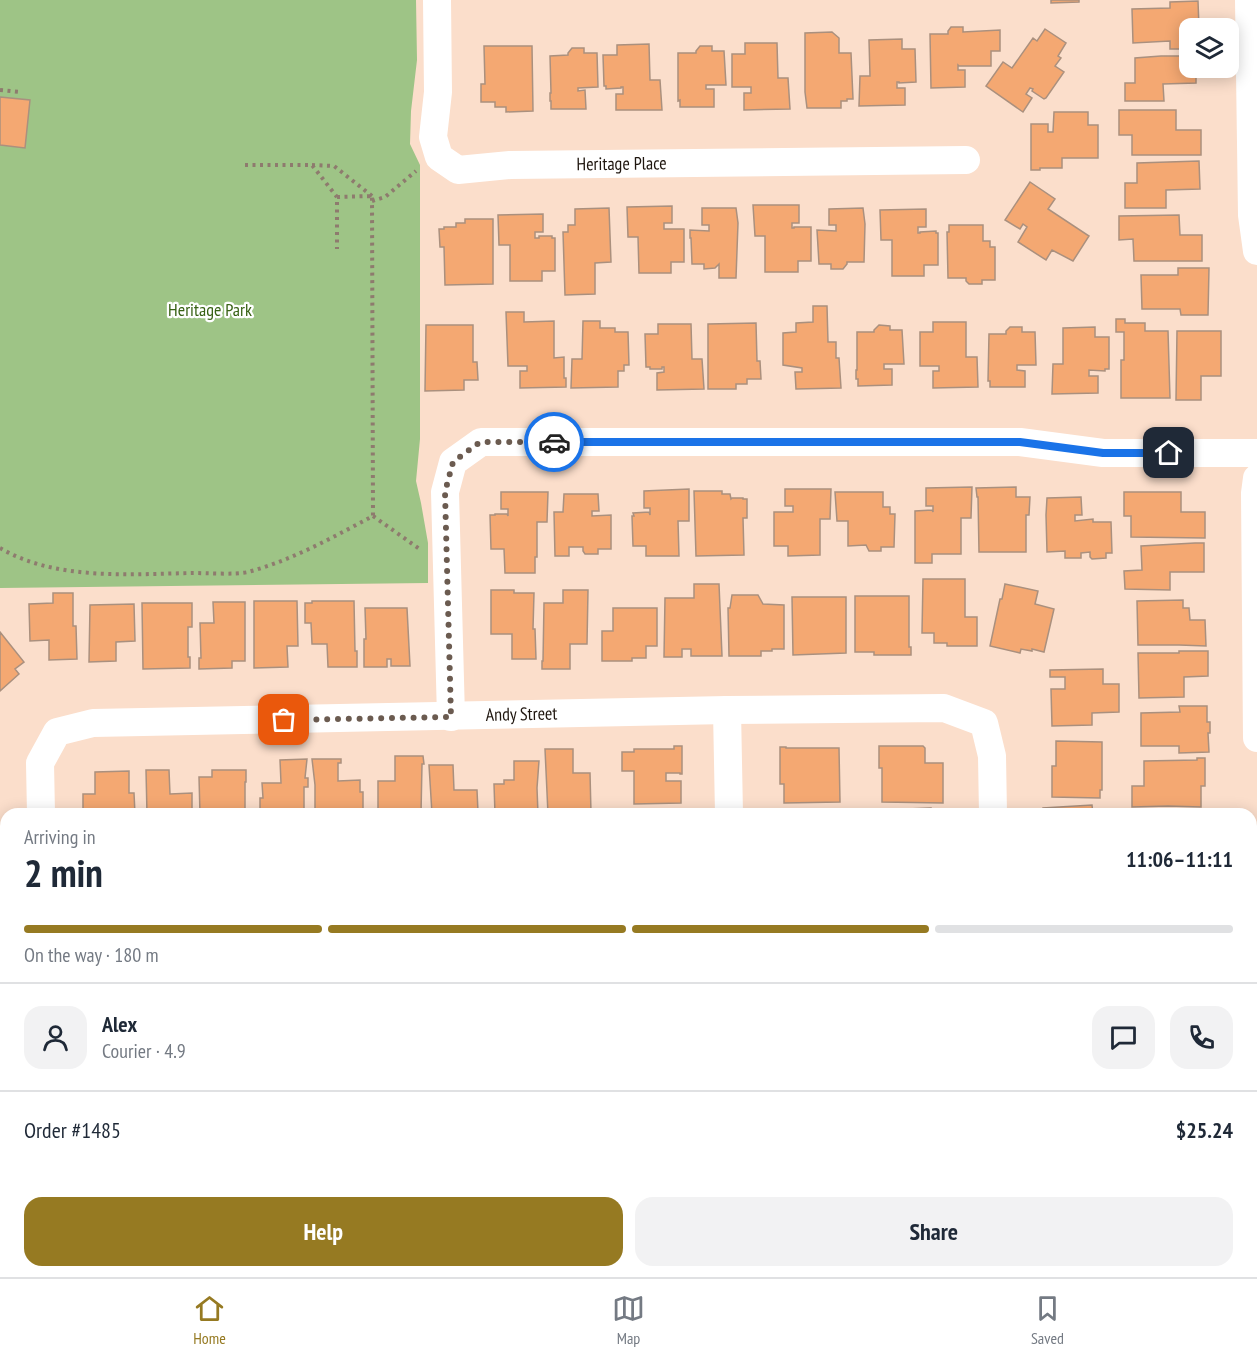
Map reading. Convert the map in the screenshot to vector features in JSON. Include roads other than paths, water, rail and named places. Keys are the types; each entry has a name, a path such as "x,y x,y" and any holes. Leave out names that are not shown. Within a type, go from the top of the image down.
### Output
{"street":[{"name":"Heritage Place","path":"437,0 438,92 433,137 439,157 458,170 510,165 966,160"},
{"path":"1248,0 1252,215 1257,251"},
{"path":"451,717 445,492 453,462 480,442 1020,442 1103,453 1257,453"},
{"path":"1257,478 1255,493 1257,738"},
{"name":"Andy Street","path":"41,808 40,763 57,732 93,723 727,710 944,708 984,723 992,756 993,808"},
{"path":"727,710 729,808"}],"park label":[{"name":"Heritage Park","path":"210,310"}]}
